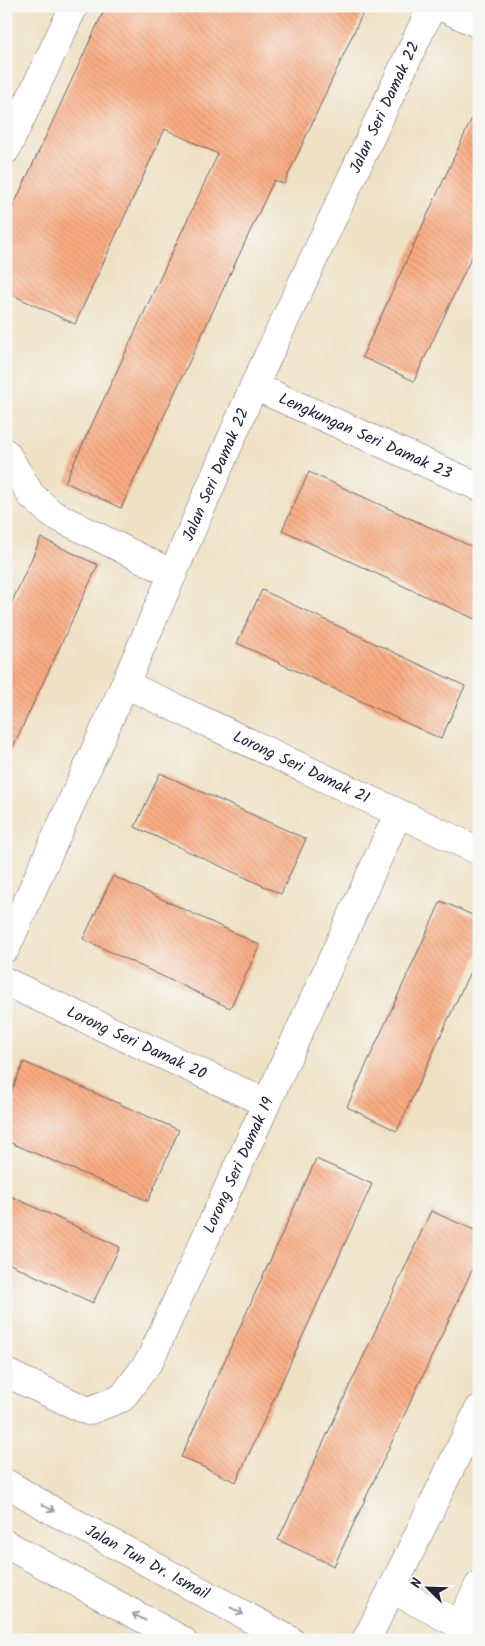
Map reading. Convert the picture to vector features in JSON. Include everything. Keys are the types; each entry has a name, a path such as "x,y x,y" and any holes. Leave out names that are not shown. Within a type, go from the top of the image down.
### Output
{"street":[{"path":"10,130 74,6"},
{"name":"Jalan Seri Damak 22","path":"6,948 125,684 254,386 432,6"},
{"path":"440,6 479,24"},
{"name":"Lengkungan Seri Damak 23","path":"254,386 479,487"},
{"path":"6,453 31,495 52,514 173,574"},
{"name":"Lorong Seri Damak 21","path":"125,684 479,851"},
{"name":"Lorong Seri Damak 19","path":"6,1373 88,1411 122,1398 150,1360 398,814"},
{"name":"Lorong Seri Damak 20","path":"6,982 266,1103"},
{"path":"366,1640 479,1409"},
{"name":"Jalan Tun Dr. Ismail","path":"6,1483 55,1512 290,1640"},
{"path":"6,1544 182,1640"},
{"path":"392,1589 470,1630 479,1585"}],"building":[{"path":"106,6 366,6 284,184 274,180 121,508 65,482 218,154 165,129 75,324 6,292 6,222"},
{"path":"479,103 479,241 414,381 362,357"},
{"path":"309,472 479,550 479,621 282,530"},
{"path":"41,538 98,565 6,762 6,615"},
{"path":"262,590 465,686 441,739 237,643"},
{"path":"160,773 306,839 281,894 135,827"},
{"path":"113,876 260,945 230,1008 83,939"},
{"path":"441,901 479,918 479,952 397,1131 347,1107"},
{"path":"24,1062 179,1130 148,1201 6,1141 6,1103"},
{"path":"316,1159 372,1184 236,1482 181,1457"},
{"path":"6,1194 120,1247 93,1303 6,1262"},
{"path":"431,1211 479,1232 479,1255 334,1566 278,1540"}]}
